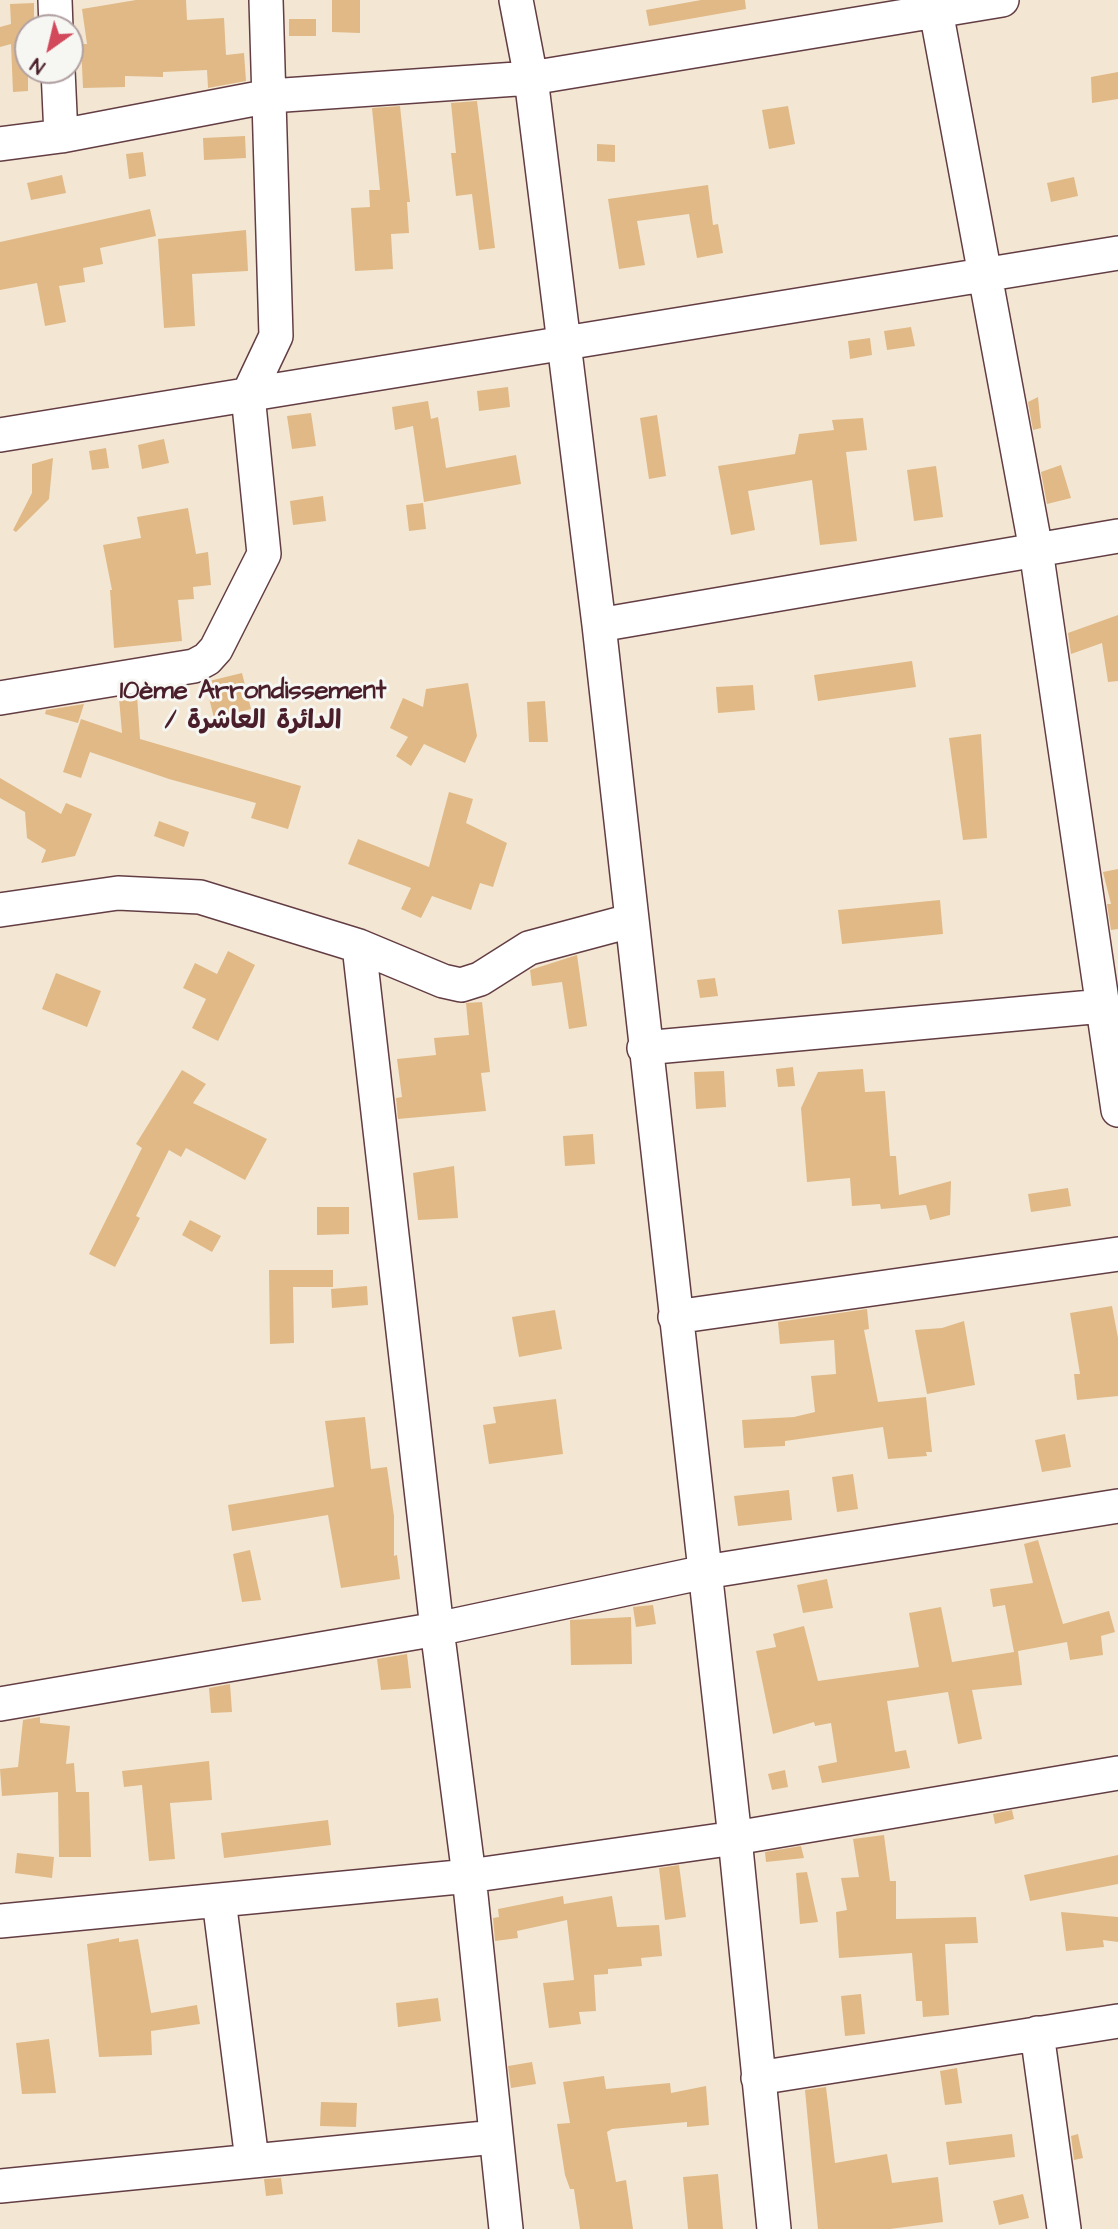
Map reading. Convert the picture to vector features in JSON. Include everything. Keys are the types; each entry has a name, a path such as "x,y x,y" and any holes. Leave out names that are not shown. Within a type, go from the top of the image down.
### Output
{"street":[{"path":"0,698 194,666 207,659 216,649 264,554 248,395 276,336 267,0"},
{"path":"516,0 531,78 598,625 735,1838 774,2229"},
{"path":"0,144 61,136 270,96 531,78 934,6 1002,0"},
{"path":"934,6 1036,550 1118,1110"},
{"path":"59,84 61,136"},
{"path":"0,435 1118,253"},
{"path":"598,625 1118,536"},
{"path":"0,910 118,892 187,895 359,946 443,981 461,985 480,979 529,948 630,921"},
{"path":"359,946 437,1629 469,1876 506,2229"},
{"path":"644,1048 1103,1006"},
{"path":"676,1317 1118,1254"},
{"path":"0,1704 437,1629 705,1572 1118,1506"},
{"path":"0,1921 469,1876 735,1838 1118,1773"},
{"path":"219,1900 251,2160"},
{"path":"758,2078 1118,2021"},
{"path":"1037,2033 1064,2229"},
{"path":"0,2186 495,2137"}],"building":[{"path":"136,0 186,0 187,20 224,18 226,55 244,53 246,81 208,88 207,70 163,72 163,77 125,76 125,87 83,88 84,44 87,44 82,9"},
{"path":"332,0 360,0 360,33 332,32"},
{"path":"701,0 745,0 746,9 649,26 646,10"},
{"path":"34,3 34,14 14,14 14,84 28,84 28,91 13,92 11,44 0,47 0,27 11,24 10,4"},
{"path":"289,19 316,19 316,36 289,36"},
{"path":"1118,72 1118,99 1092,103 1091,77"},
{"path":"477,101 495,248 479,250 472,194 456,196 451,153 456,153 451,103"},
{"path":"400,106 410,202 407,202 409,233 391,234 393,269 355,271 351,208 370,207 369,190 380,190 372,108"},
{"path":"788,106 795,144 769,149 762,110"},
{"path":"245,136 246,158 204,160 203,138"},
{"path":"597,144 615,145 615,162 597,161"},
{"path":"143,152 146,176 129,179 126,154"},
{"path":"62,175 66,193 31,200 27,183"},
{"path":"1074,177 1078,196 1051,202 1047,183"},
{"path":"708,185 713,225 718,224 723,253 697,258 689,214 637,221 645,265 619,269 608,199"},
{"path":"150,209 156,236 100,248 103,264 83,268 85,282 59,286 66,322 45,326 37,283 0,290 0,242"},
{"path":"246,230 248,271 192,274 195,326 164,328 158,239"},
{"path":"911,327 915,346 887,350 884,331"},
{"path":"870,338 872,355 850,359 848,341"},
{"path":"508,387 510,407 479,411 477,391"},
{"path":"1038,397 1041,428 1033,430 1028,402"},
{"path":"428,401 431,419 438,417 446,468 516,455 521,484 424,502 413,426 395,430 392,407"},
{"path":"311,413 316,446 292,449 287,416"},
{"path":"657,415 666,476 649,479 640,418"},
{"path":"863,418 867,450 846,452 857,541 820,545 812,480 748,491 755,530 731,535 718,466 795,454 799,434 834,430 832,420"},
{"path":"164,439 169,463 142,469 138,445"},
{"path":"106,448 109,468 92,470 89,451"},
{"path":"53,458 49,499 16,532 13,530 32,493 32,464"},
{"path":"1061,465 1071,498 1047,504 1041,472"},
{"path":"936,466 943,517 914,521 907,470"},
{"path":"323,496 326,521 293,525 290,501"},
{"path":"423,503 426,529 409,531 406,505"},
{"path":"188,508 196,554 208,552 211,585 193,587 194,599 178,600 182,641 114,648 112,590 103,545 141,538 137,517"},
{"path":"1118,615 1118,681 1108,682 1102,643 1071,654 1068,633"},
{"path":"912,661 916,687 818,701 814,675"},
{"path":"242,673 251,709 214,718 205,682"},
{"path":"468,683 477,736 465,763 424,744 411,766 396,756 408,737 390,728 403,698 423,707 426,689"},
{"path":"753,685 755,710 718,713 716,687"},
{"path":"137,695 140,739 301,786 288,829 251,818 256,803 169,779 90,752 81,778 63,772 81,719 122,733 119,698"},
{"path":"545,701 548,742 529,742 527,702"},
{"path":"84,704 78,723 45,714 46,710"},
{"path":"981,734 987,838 963,840 949,738"},
{"path":"0,778 61,814 66,803 92,814 75,856 41,863 46,850 27,838 25,812 0,798"},
{"path":"449,792 473,799 466,823 507,843 493,887 480,883 471,910 432,896 421,918 401,909 411,888 348,864 358,839 429,867"},
{"path":"159,821 189,832 184,847 154,836"},
{"path":"1118,869 1118,929 1111,930 1107,904 1111,904 1103,872"},
{"path":"940,900 943,934 842,944 838,910"},
{"path":"228,951 255,965 218,1041 192,1028 206,999 183,988 195,963 217,974"},
{"path":"577,955 587,1026 569,1029 562,982 532,986 530,970"},
{"path":"56,973 101,991 87,1027 42,1009"},
{"path":"715,978 718,996 700,998 697,980"},
{"path":"482,1002 490,1072 481,1073 486,1111 398,1119 396,1098 402,1097 397,1059 436,1055 434,1038 469,1035 466,1003"},
{"path":"793,1067 795,1086 778,1087 776,1069"},
{"path":"863,1069 865,1092 885,1091 890,1156 896,1156 899,1195 951,1181 950,1215 930,1220 926,1205 881,1209 880,1204 852,1206 850,1178 807,1182 801,1108 818,1072"},
{"path":"182,1070 206,1084 193,1103 267,1139 245,1180 186,1148 181,1157 169,1150 136,1216 140,1218 115,1267 89,1254 142,1148 136,1144"},
{"path":"724,1071 726,1107 696,1109 694,1072"},
{"path":"593,1134 595,1164 565,1166 563,1136"},
{"path":"454,1166 458,1218 418,1220 413,1173"},
{"path":"1068,1188 1071,1206 1031,1212 1028,1194"},
{"path":"317,1207 349,1207 349,1234 317,1235"},
{"path":"190,1220 221,1236 212,1252 182,1235"},
{"path":"269,1270 333,1270 333,1287 293,1287 294,1343 270,1344"},
{"path":"367,1286 368,1305 332,1308 331,1289"},
{"path":"1112,1306 1118,1338 1118,1396 1077,1400 1074,1374 1080,1374 1070,1313"},
{"path":"867,1309 869,1329 864,1330 878,1402 926,1397 932,1452 926,1452 927,1456 888,1459 883,1427 785,1441 785,1446 744,1448 742,1420 794,1417 815,1412 811,1376 836,1374 834,1340 780,1344 778,1322"},
{"path":"555,1310 562,1349 519,1357 512,1317"},
{"path":"964,1321 975,1385 927,1394 915,1330 942,1328"},
{"path":"556,1399 563,1454 489,1464 483,1425 496,1423 493,1407"},
{"path":"365,1417 371,1469 387,1467 394,1516 394,1556 397,1555 400,1579 341,1588 328,1515 232,1531 228,1505 334,1487 325,1421"},
{"path":"1065,1434 1071,1467 1042,1472 1035,1440"},
{"path":"853,1474 858,1509 837,1512 832,1477"},
{"path":"789,1490 792,1520 738,1526 734,1496"},
{"path":"1038,1540 1063,1624 1109,1611 1115,1632 1101,1636 1103,1655 1070,1660 1067,1642 1018,1651 1022,1685 972,1690 982,1739 958,1744 948,1692 887,1701 895,1752 906,1750 910,1768 822,1783 818,1766 837,1762 831,1723 815,1726 814,1722 773,1734 756,1651 776,1647 773,1634 804,1626 818,1681 919,1667 909,1613 941,1607 952,1662 1014,1652 1005,1605 993,1607 990,1589 1033,1583 1024,1544"},
{"path":"250,1550 261,1600 242,1602 233,1554"},
{"path":"827,1579 833,1608 803,1613 797,1585"},
{"path":"653,1605 656,1624 636,1627 633,1607"},
{"path":"631,1617 632,1664 571,1665 570,1620"},
{"path":"407,1654 411,1688 381,1690 377,1659"},
{"path":"230,1684 232,1712 211,1713 209,1688"},
{"path":"40,1717 40,1723 70,1726 66,1764 74,1763 76,1792 89,1792 91,1857 59,1857 58,1792 2,1796 0,1769 18,1767 23,1720"},
{"path":"209,1761 212,1800 170,1803 175,1859 149,1861 142,1785 124,1787 122,1771"},
{"path":"785,1770 788,1787 772,1790 768,1774"},
{"path":"1012,1810 1014,1819 995,1824 993,1814"},
{"path":"328,1820 331,1845 224,1858 221,1833"},
{"path":"884,1835 890,1881 896,1881 896,1919 976,1917 978,1943 945,1944 949,2015 923,2017 922,2001 916,2001 912,1953 839,1958 836,1912 847,1910 841,1878 859,1877 853,1839"},
{"path":"801,1846 804,1858 766,1862 765,1852"},
{"path":"17,1853 54,1857 52,1878 15,1873"},
{"path":"1118,1855 1118,1884 1030,1901 1024,1875"},
{"path":"679,1865 686,1917 665,1920 659,1868"},
{"path":"807,1872 818,1922 800,1924 796,1873"},
{"path":"563,1896 564,1904 612,1896 617,1927 659,1925 662,1956 641,1958 642,1966 608,1969 608,1974 594,1975 596,2011 579,2012 581,2024 549,2028 543,1983 574,1980 567,1920 517,1931 518,1938 495,1941 493,1918 499,1917 498,1909"},
{"path":"1061,1912 1118,1917 1118,1942 1103,1940 1104,1947 1066,1951"},
{"path":"119,1938 119,1942 138,1939 151,2013 197,2005 200,2024 151,2031 152,2055 99,2057 87,1944"},
{"path":"861,1994 865,2034 845,2036 841,1996"},
{"path":"438,1998 441,2021 398,2027 396,2003"},
{"path":"49,2039 56,2093 22,2094 16,2043"},
{"path":"532,2062 536,2084 511,2088 508,2066"},
{"path":"957,2068 962,2103 945,2105 940,2071"},
{"path":"604,2076 606,2089 670,2083 671,2093 706,2086 709,2125 687,2127 687,2122 612,2129 607,2132 616,2182 626,2180 633,2229 580,2229 574,2189 570,2189 565,2175 557,2124 570,2123 563,2082"},
{"path":"826,2087 835,2163 887,2154 892,2183 938,2177 943,2222 890,2229 818,2229 805,2090"},
{"path":"321,2102 357,2103 356,2127 320,2126"},
{"path":"1012,2134 1015,2157 949,2165 946,2142"},
{"path":"1078,2134 1083,2158 1074,2160 1071,2136"},
{"path":"718,2174 723,2229 688,2229 683,2177"},
{"path":"281,2178 283,2194 266,2196 264,2179"},
{"path":"1023,2194 1029,2218 999,2225 993,2201"}],"district":[{"name":"10ème Arrondissement / الدائرة العاشرة","path":"253,708"}]}
